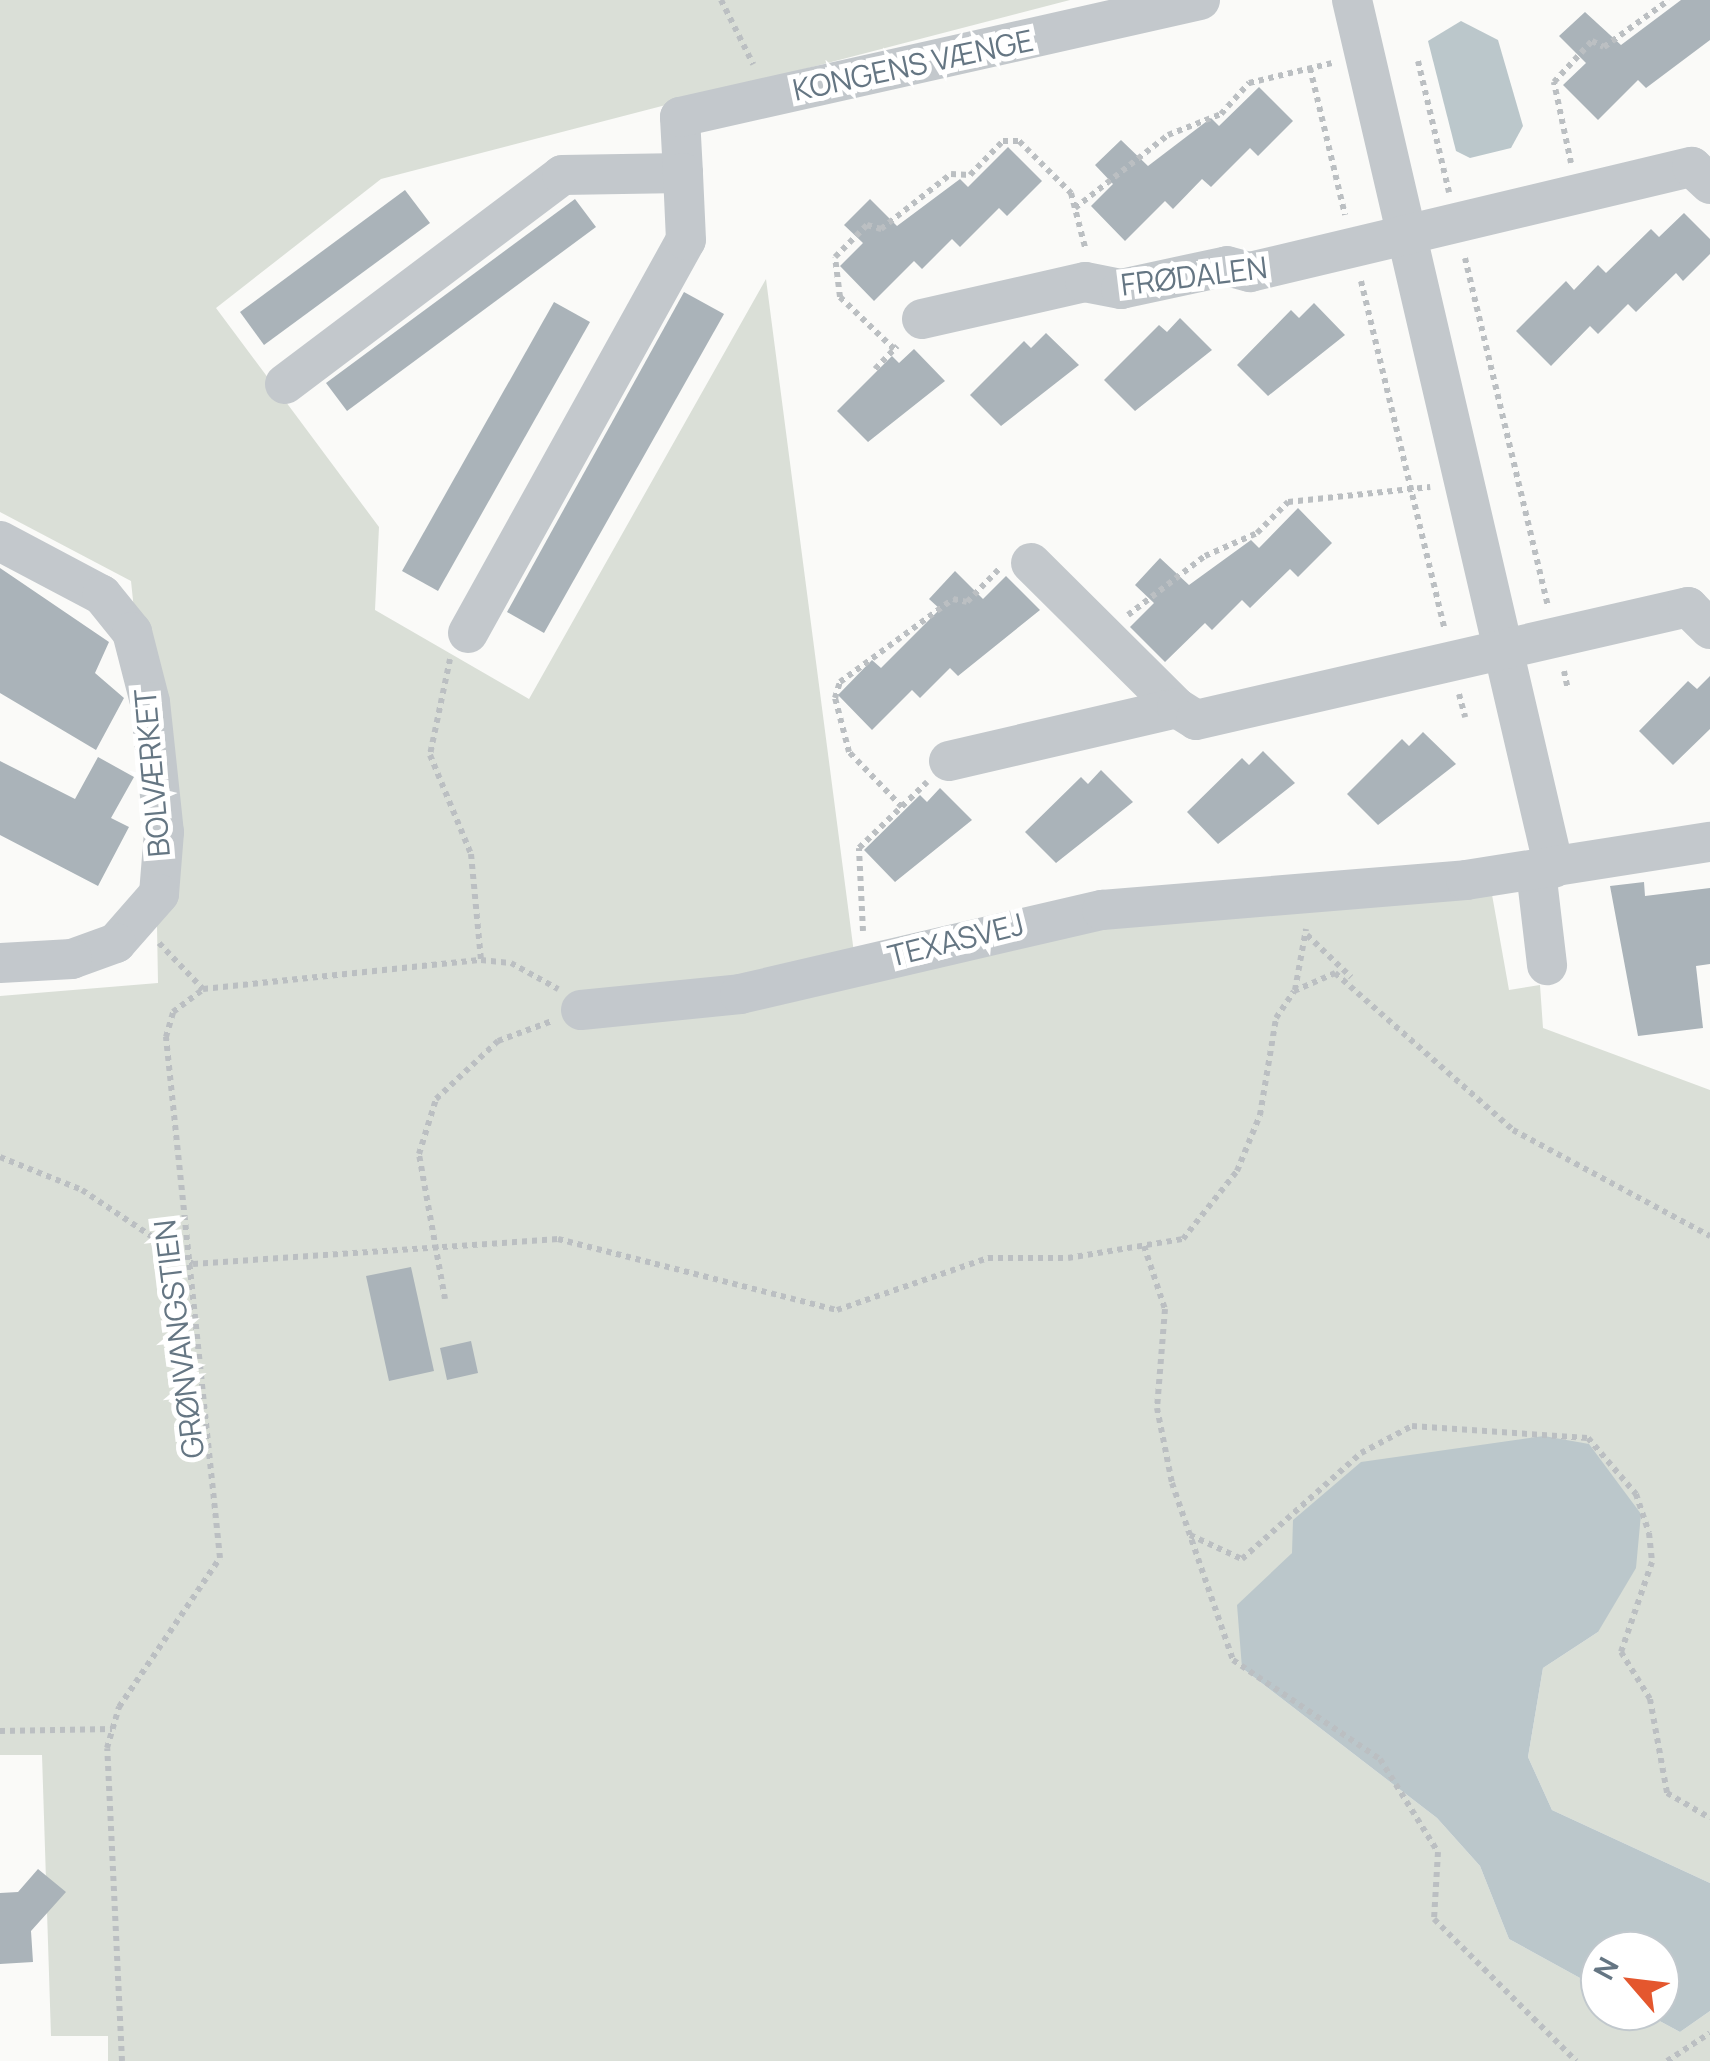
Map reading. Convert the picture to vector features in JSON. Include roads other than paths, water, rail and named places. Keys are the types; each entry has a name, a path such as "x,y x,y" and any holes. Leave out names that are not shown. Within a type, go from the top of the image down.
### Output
{"street":[{"name":"KONGENS VÆNGE","path":"468,633 686,240 680,117 1200,0"},
{"path":"1352,0 1503,650 1545,870 1547,965"},
{"name":"FRØDALEN","path":"922,319 1085,282 1121,289 1353,248 1692,166 1710,184"},
{"path":"285,384 562,175 683,173"},
{"name":"BOLVÆRKET","path":"0,541 102,594 132,632 150,702 164,832 159,894 140,923 72,959 0,963"},
{"path":"1031,563 1177,708 1196,720 1688,608 1710,629"},
{"path":"949,760 1177,708"},
{"name":"TEXASVEJ","path":"581,1010 740,994 1102,910 1545,870 1710,842"}]}
